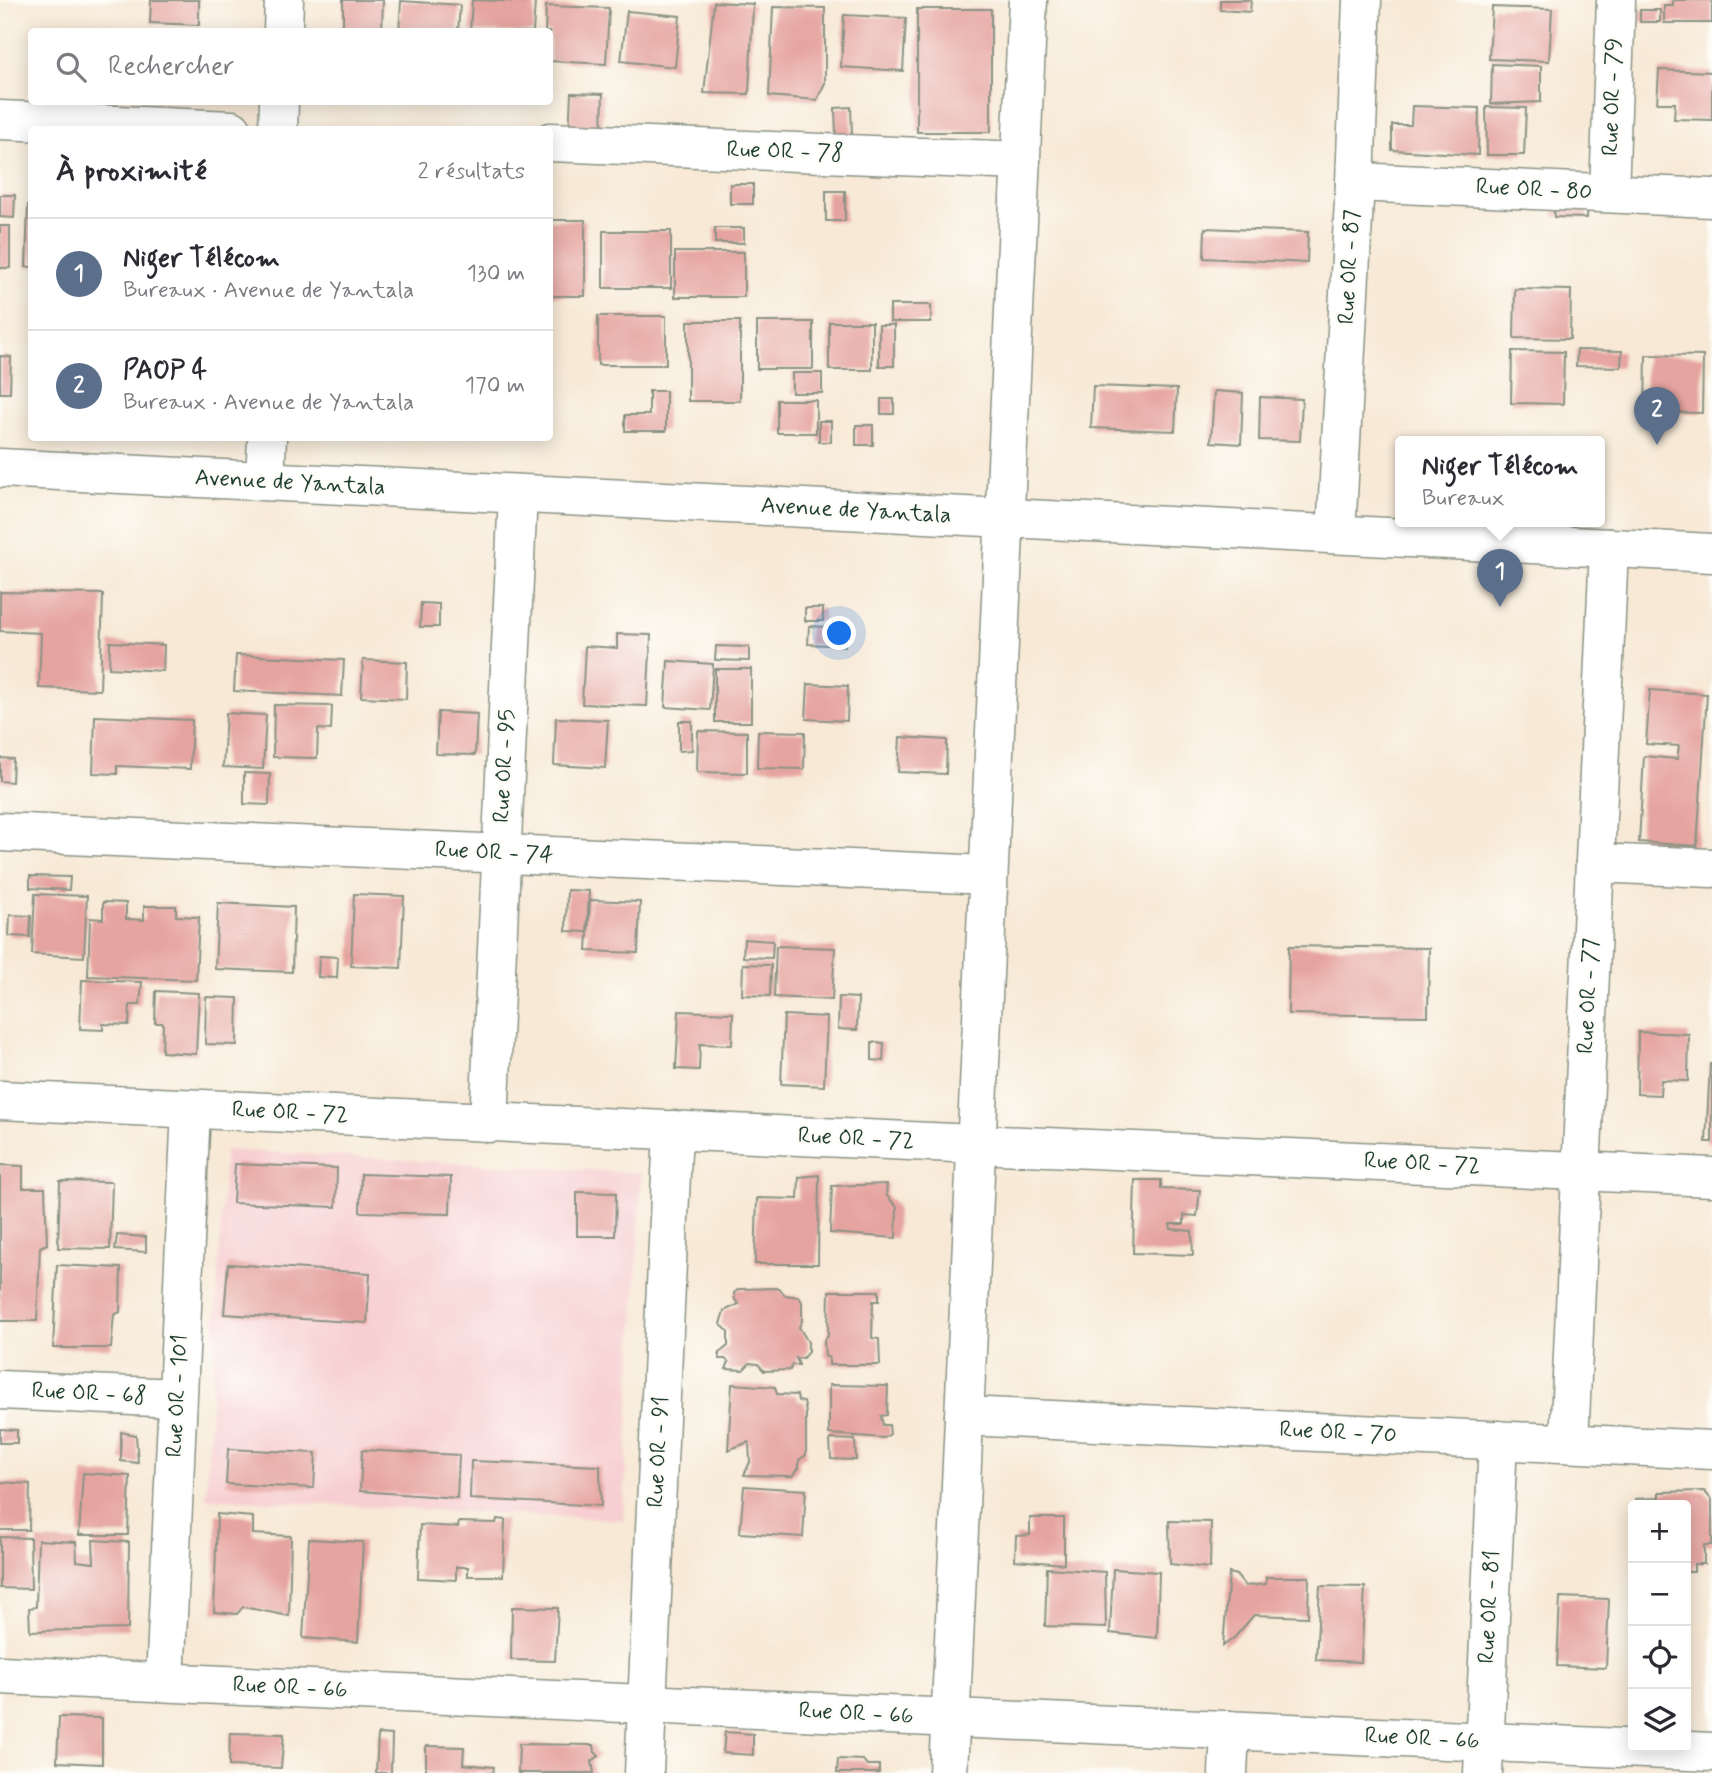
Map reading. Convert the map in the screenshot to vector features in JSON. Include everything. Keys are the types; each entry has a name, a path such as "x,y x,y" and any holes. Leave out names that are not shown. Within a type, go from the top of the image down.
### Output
{"street":[{"path":"282,28 284,0"},
{"path":"948,1773 1028,0"},
{"name":"Rue OR - 87","path":"1336,534 1362,0"},
{"name":"Rue OR - 79","path":"1609,193 1616,0"},
{"path":"278,126 279,105"},
{"path":"0,120 139,126"},
{"name":"Rue OR - 78","path":"553,142 1021,161"},
{"name":"Rue OR - 80","path":"1355,181 1712,198"},
{"path":"265,481 267,441"},
{"name":"Avenue de Yantala","path":"0,468 1712,553"},
{"name":"Rue OR - 95","path":"489,1123 518,494"},
{"name":"Rue OR - 77","path":"1569,1443 1609,548"},
{"name":"Rue OR - 74","path":"0,832 988,876"},
{"path":"1595,863 1712,868"},
{"name":"Rue OR - 72","path":"0,1100 1712,1177"},
{"name":"Rue OR - 101","path":"165,1682 191,1109"},
{"name":"Rue OR - 91","path":"644,1773 673,1130"},
{"name":"Rue OR - 68","path":"0,1390 177,1398"},
{"name":"Rue OR - 70","path":"964,1416 1712,1450"},
{"name":"Rue OR - 81","path":"1483,1757 1498,1440"},
{"name":"Rue OR - 66","path":"0,1675 1230,1730 1483,1757 1712,1752"},
{"path":"1228,1773 1230,1730"}],"shaded area":[{"path":"225,1150 642,1173 623,1520 206,1498"}],"building":[{"path":"151,0 199,0 199,25 150,23"},
{"path":"343,0 383,0 382,28 343,28"},
{"path":"472,0 535,2 533,28 470,28"},
{"path":"1220,0 1251,0 1250,12 1220,10"},
{"path":"1673,0 1712,0 1712,23 1664,23 1664,5 1673,5"},
{"path":"401,1 460,5 458,28 399,28"},
{"path":"714,2 753,4 749,94 704,93"},
{"path":"546,6 609,8 606,64 553,61 553,28 545,28"},
{"path":"773,7 825,8 825,83 817,100 769,96"},
{"path":"1492,7 1552,9 1549,61 1489,59"},
{"path":"917,9 991,9 991,132 917,132"},
{"path":"1640,10 1660,10 1660,22 1640,22"},
{"path":"627,11 680,16 675,67 621,61"},
{"path":"844,15 906,18 903,71 841,67"},
{"path":"1492,64 1541,66 1541,102 1491,104"},
{"path":"1659,70 1712,72 1712,120 1674,119 1675,103 1657,103"},
{"path":"571,93 603,94 602,136 569,135"},
{"path":"1412,106 1479,108 1478,155 1392,150 1392,125 1411,125"},
{"path":"851,107 852,134 836,135 835,108"},
{"path":"1486,107 1526,108 1524,155 1487,155"},
{"path":"730,184 753,184 753,204 730,204"},
{"path":"826,191 845,191 845,221 826,221"},
{"path":"0,195 15,195 14,218 0,217"},
{"path":"1554,199 1588,200 1587,218 1554,217"},
{"path":"28,205 28,267 26,267"},
{"path":"553,220 585,220 585,296 553,296"},
{"path":"0,226 10,226 10,268 0,268"},
{"path":"715,228 744,228 744,243 715,243"},
{"path":"1205,228 1308,232 1307,263 1204,258"},
{"path":"603,231 671,231 671,288 603,288"},
{"path":"675,252 744,252 744,297 675,297"},
{"path":"1515,289 1571,290 1570,339 1514,338"},
{"path":"890,305 931,305 931,322 890,322"},
{"path":"598,316 666,316 666,365 598,365"},
{"path":"688,321 740,321 740,401 688,401"},
{"path":"757,322 813,322 813,369 757,369"},
{"path":"829,322 872,322 872,370 829,370"},
{"path":"879,325 894,325 894,366 879,366"},
{"path":"1577,350 1622,351 1621,367 1576,366"},
{"path":"1512,351 1564,352 1563,404 1511,403"},
{"path":"1646,355 1703,356 1702,413 1645,412"},
{"path":"0,356 11,357 10,393 0,393"},
{"path":"792,373 822,373 822,393 792,393"},
{"path":"1093,386 1177,389 1175,431 1091,428"},
{"path":"649,391 666,391 666,431 625,431 625,415 649,415"},
{"path":"1214,391 1243,393 1241,444 1211,442"},
{"path":"1260,397 1302,399 1300,441 1259,440"},
{"path":"881,399 894,399 894,414 881,414"},
{"path":"777,400 816,400 816,433 777,433"},
{"path":"819,421 831,421 831,442 819,442"},
{"path":"856,425 873,425 873,445 856,445"},
{"path":"0,592 103,594 100,690 39,688 41,633 0,631"},
{"path":"421,603 439,604 439,627 420,627"},
{"path":"805,608 823,608 823,621 805,621"},
{"path":"809,626 846,628 845,646 808,644"},
{"path":"617,634 651,635 647,706 582,704 585,646 617,648"},
{"path":"110,642 164,645 163,671 109,668"},
{"path":"716,646 749,647 749,661 715,660"},
{"path":"236,655 344,660 342,696 234,691"},
{"path":"363,660 407,662 406,699 361,697"},
{"path":"668,661 713,664 710,710 665,707"},
{"path":"715,669 751,669 751,722 715,722"},
{"path":"808,684 848,686 847,721 806,719"},
{"path":"1650,690 1707,694 1697,846 1639,842 1644,756 1677,759 1679,746 1646,744"},
{"path":"274,705 332,706 331,730 318,729 317,758 273,757"},
{"path":"438,712 477,714 475,755 436,754"},
{"path":"226,713 266,715 263,769 223,767"},
{"path":"95,716 192,720 190,769 117,766 117,774 93,773"},
{"path":"556,718 608,720 605,768 554,765"},
{"path":"679,721 692,721 692,750 679,751"},
{"path":"698,731 747,732 747,773 697,772"},
{"path":"758,731 805,732 804,769 757,768"},
{"path":"900,737 947,740 946,774 898,772"},
{"path":"0,758 13,759 12,782 0,781"},
{"path":"244,773 270,774 269,805 244,804"},
{"path":"30,876 70,877 69,890 30,888"},
{"path":"567,890 589,891 587,932 566,931"},
{"path":"35,894 87,896 84,957 32,954"},
{"path":"354,894 404,896 401,968 351,966"},
{"path":"590,900 640,902 638,953 587,951"},
{"path":"103,902 126,903 126,919 144,920 144,906 176,906 176,916 199,917 196,980 88,976 90,918 103,919"},
{"path":"218,903 294,907 292,972 215,969"},
{"path":"10,915 31,916 30,937 9,936"},
{"path":"744,939 773,941 772,958 743,957"},
{"path":"776,946 835,948 832,1000 774,997"},
{"path":"1289,946 1429,948 1428,1016 1288,1014"},
{"path":"319,956 338,957 337,978 318,977"},
{"path":"743,964 771,965 770,996 742,995"},
{"path":"82,980 142,982 140,1005 130,1005 129,1025 103,1024 103,1030 80,1029"},
{"path":"156,991 199,993 196,1054 162,1052 163,1023 155,1023"},
{"path":"206,997 238,998 237,1045 205,1044"},
{"path":"839,997 858,998 857,1030 838,1029"},
{"path":"679,1011 733,1013 732,1045 700,1044 699,1070 676,1069"},
{"path":"784,1015 827,1017 824,1086 781,1084"},
{"path":"1638,1032 1689,1034 1688,1081 1661,1080 1660,1095 1637,1094"},
{"path":"872,1042 884,1043 883,1061 872,1060"},
{"path":"1710,1064 1712,1142 1706,1142"},
{"path":"235,1164 337,1168 336,1207 233,1203"},
{"path":"0,1165 23,1166 23,1188 45,1188 47,1244 40,1247 37,1321 0,1321"},
{"path":"361,1174 451,1177 450,1214 360,1212"},
{"path":"819,1175 818,1264 755,1264 757,1198 798,1199 799,1177"},
{"path":"1135,1180 1161,1180 1161,1189 1200,1190 1197,1216 1184,1215 1184,1224 1170,1224 1171,1229 1192,1231 1193,1255 1133,1253"},
{"path":"60,1181 112,1182 110,1249 58,1248"},
{"path":"887,1184 886,1195 897,1207 896,1238 830,1233 832,1186"},
{"path":"577,1192 616,1193 615,1236 577,1236"},
{"path":"117,1235 146,1237 146,1252 115,1250"},
{"path":"228,1264 370,1273 367,1323 224,1314"},
{"path":"57,1265 121,1268 120,1312 114,1315 111,1348 53,1348"},
{"path":"779,1288 785,1295 799,1297 802,1302 802,1321 799,1327 808,1342 808,1352 803,1358 796,1358 799,1365 792,1365 790,1370 764,1371 758,1364 750,1363 743,1370 726,1369 729,1362 719,1359 719,1353 728,1346 728,1331 720,1324 724,1311 739,1304 734,1293 739,1289"},
{"path":"829,1291 879,1291 879,1301 873,1301 872,1338 879,1339 880,1365 829,1365 829,1358 825,1356 824,1340 828,1336"},
{"path":"732,1384 775,1387 777,1394 797,1395 798,1401 804,1402 806,1455 799,1460 799,1468 792,1476 744,1475 750,1462 749,1442 728,1450"},
{"path":"829,1385 888,1386 887,1415 881,1416 883,1425 889,1425 890,1434 884,1438 829,1434"},
{"path":"0,1429 17,1430 17,1443 0,1443"},
{"path":"121,1432 136,1435 138,1463 121,1461"},
{"path":"830,1439 855,1440 856,1460 831,1459"},
{"path":"228,1449 316,1453 314,1488 226,1484"},
{"path":"362,1450 459,1455 457,1498 360,1491"},
{"path":"471,1461 600,1466 601,1506 470,1499"},
{"path":"83,1473 130,1476 128,1535 79,1535"},
{"path":"0,1482 30,1484 29,1530 0,1530"},
{"path":"744,1486 806,1490 803,1537 740,1533"},
{"path":"1704,1491 1712,1500 1712,1545 1704,1545 1704,1564 1694,1564 1694,1572 1691,1572 1691,1500 1635,1500 1659,1498 1659,1492"},
{"path":"217,1514 253,1517 253,1534 291,1536 289,1616 243,1607 237,1614 214,1612"},
{"path":"1030,1518 1064,1518 1064,1564 1015,1560 1016,1536 1030,1535"},
{"path":"497,1519 505,1520 503,1576 468,1576 468,1567 456,1567 456,1580 418,1578 420,1525 458,1527 459,1522 496,1523"},
{"path":"1169,1521 1211,1522 1210,1568 1170,1564"},
{"path":"0,1537 30,1538 31,1589 0,1588"},
{"path":"309,1539 363,1542 358,1642 303,1638"},
{"path":"38,1540 76,1542 77,1561 94,1563 93,1540 129,1542 128,1629 30,1631 29,1608 36,1607"},
{"path":"1047,1568 1105,1572 1106,1628 1045,1626"},
{"path":"1113,1569 1159,1572 1157,1638 1110,1633"},
{"path":"1229,1573 1236,1575 1245,1586 1266,1584 1266,1577 1309,1577 1308,1617 1254,1615 1235,1637 1223,1646"},
{"path":"1320,1586 1365,1587 1361,1662 1316,1660"},
{"path":"1560,1597 1609,1599 1606,1668 1557,1666"},
{"path":"512,1607 558,1608 555,1661 511,1660"},
{"path":"59,1717 102,1718 102,1764 57,1762"},
{"path":"725,1732 753,1734 753,1755 723,1753"},
{"path":"230,1733 284,1734 281,1768 229,1766"},
{"path":"378,1734 392,1735 391,1773 376,1773"},
{"path":"519,1744 594,1745 599,1756 592,1761 594,1773 518,1773"},
{"path":"426,1746 464,1747 463,1764 494,1767 493,1773 426,1773"},
{"path":"838,1759 863,1760 867,1765 879,1765 879,1773 837,1773"}],"place":[{"name":"PAOP 4","path":"1657,445"},
{"name":"Niger Télécom","path":"1500,607"}]}
